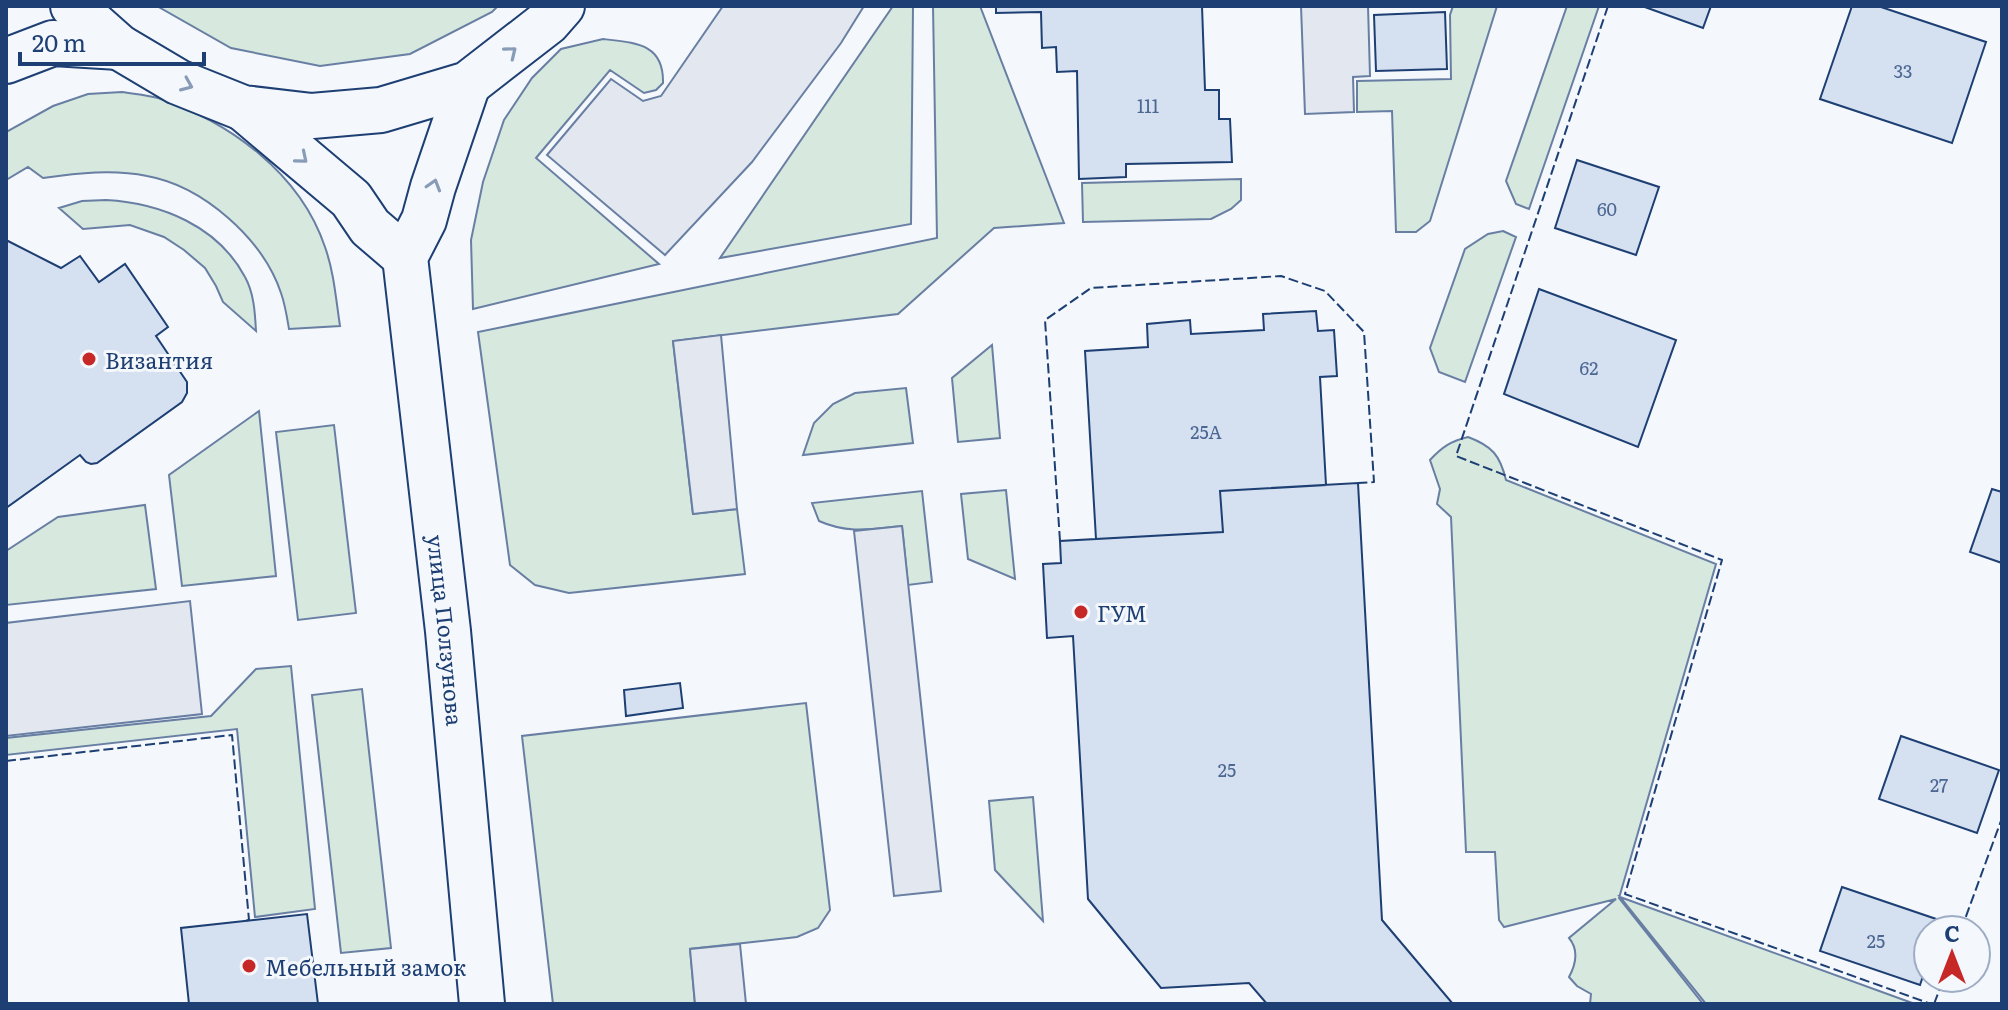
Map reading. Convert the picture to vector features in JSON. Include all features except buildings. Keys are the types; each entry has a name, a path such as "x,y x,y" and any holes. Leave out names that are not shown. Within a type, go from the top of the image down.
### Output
{"main road":[{"path":"73,6 119,47 178,82 243,108 312,116 381,110 468,84 548,22 562,6"},
{"path":"6,61 53,43 119,47"},
{"path":"243,108 351,199 370,227 405,257 424,220 468,84"},
{"name":"улица Ползунова","path":"405,257 448,631 482,1004"}],"shaded area":[{"path":"157,6 498,6 410,54 320,66 231,48"},
{"path":"723,6 864,6 841,43 752,162 665,255 547,155 611,79 643,101 661,96"},
{"path":"893,6 913,6 911,224 720,258"},
{"path":"933,6 980,6 1064,223 994,228 898,314 673,341 693,514 737,509 745,574 569,593 535,585 510,565 478,332 937,238"},
{"path":"1301,6 1368,6 1370,76 1353,77 1354,112 1305,114"},
{"path":"1453,6 1497,6 1430,221 1416,232 1396,232 1392,111 1357,112 1357,81 1451,79 1450,15"},
{"path":"1567,6 1599,6 1529,209 1516,204 1506,181"},
{"path":"603,39 636,44 653,53 659,60 663,83 656,90 644,93 610,70 536,158 659,264 473,309 471,240 483,182 504,120 532,78 561,49"},
{"path":"122,92 158,98 211,121 236,136 280,174 314,220 325,247 333,276 340,326 289,329 282,297 260,253 228,218 189,191 134,174 82,173 43,178 28,167 6,180 6,132 53,106 88,94"},
{"path":"1241,179 1241,200 1211,219 1083,222 1082,183"},
{"path":"106,200 167,212 186,220 220,244 234,259 248,283 254,303 256,331 223,302 205,268 164,237 130,225 83,229 59,208 82,201"},
{"path":"1503,231 1516,237 1465,382 1439,372 1430,348 1465,249 1488,234"},
{"path":"721,335 737,509 693,514 673,341"},
{"path":"992,345 1000,438 958,442 952,378"},
{"path":"906,388 913,443 803,455 814,423 833,404 855,393"},
{"path":"259,411 276,576 182,586 169,475"},
{"path":"334,425 356,613 298,620 276,432"},
{"path":"1468,437 1494,452 1506,480 1716,564 1619,898 1703,1004 1590,1004 1591,994 1569,977 1575,957 1569,938 1616,899 1504,927 1499,920 1495,852 1466,852 1451,517 1437,504 1440,489 1430,460 1447,445"},
{"path":"1006,490 1015,579 968,559 961,494"},
{"path":"922,491 932,582 908,585 902,526 860,530 840,528 819,521 812,503"},
{"path":"145,505 156,589 6,605 6,551 58,517"},
{"path":"902,526 941,891 894,896 854,531"},
{"path":"190,601 202,714 6,736 6,623"},
{"path":"291,666 315,909 255,917 237,729 6,755 6,738 211,716 256,669"},
{"path":"362,689 391,948 341,953 312,695"},
{"path":"806,703 830,910 818,928 797,937 690,949 695,1004 553,1004 522,736"},
{"path":"1033,797 1043,921 995,870 989,801"},
{"path":"1620,897 1915,1004 1706,1004"},
{"path":"740,944 746,1004 695,1004 690,949"}],"fence":[{"path":"1608,6 1456,456 1722,560 1625,894 1931,1004"},
{"path":"1060,541 1045,320 1091,288 1281,276 1325,291 1364,332 1374,482 1358,483"},
{"path":"6,761 232,735 249,920 243,921"},
{"path":"1967,914 2002,818"},
{"path":"1934,1004 1938,994"}],"place":[{"name":"Византия","path":"89,359"},
{"name":"ГУМ","path":"1081,612"},
{"name":"Мебельный замок","path":"249,966"}]}
